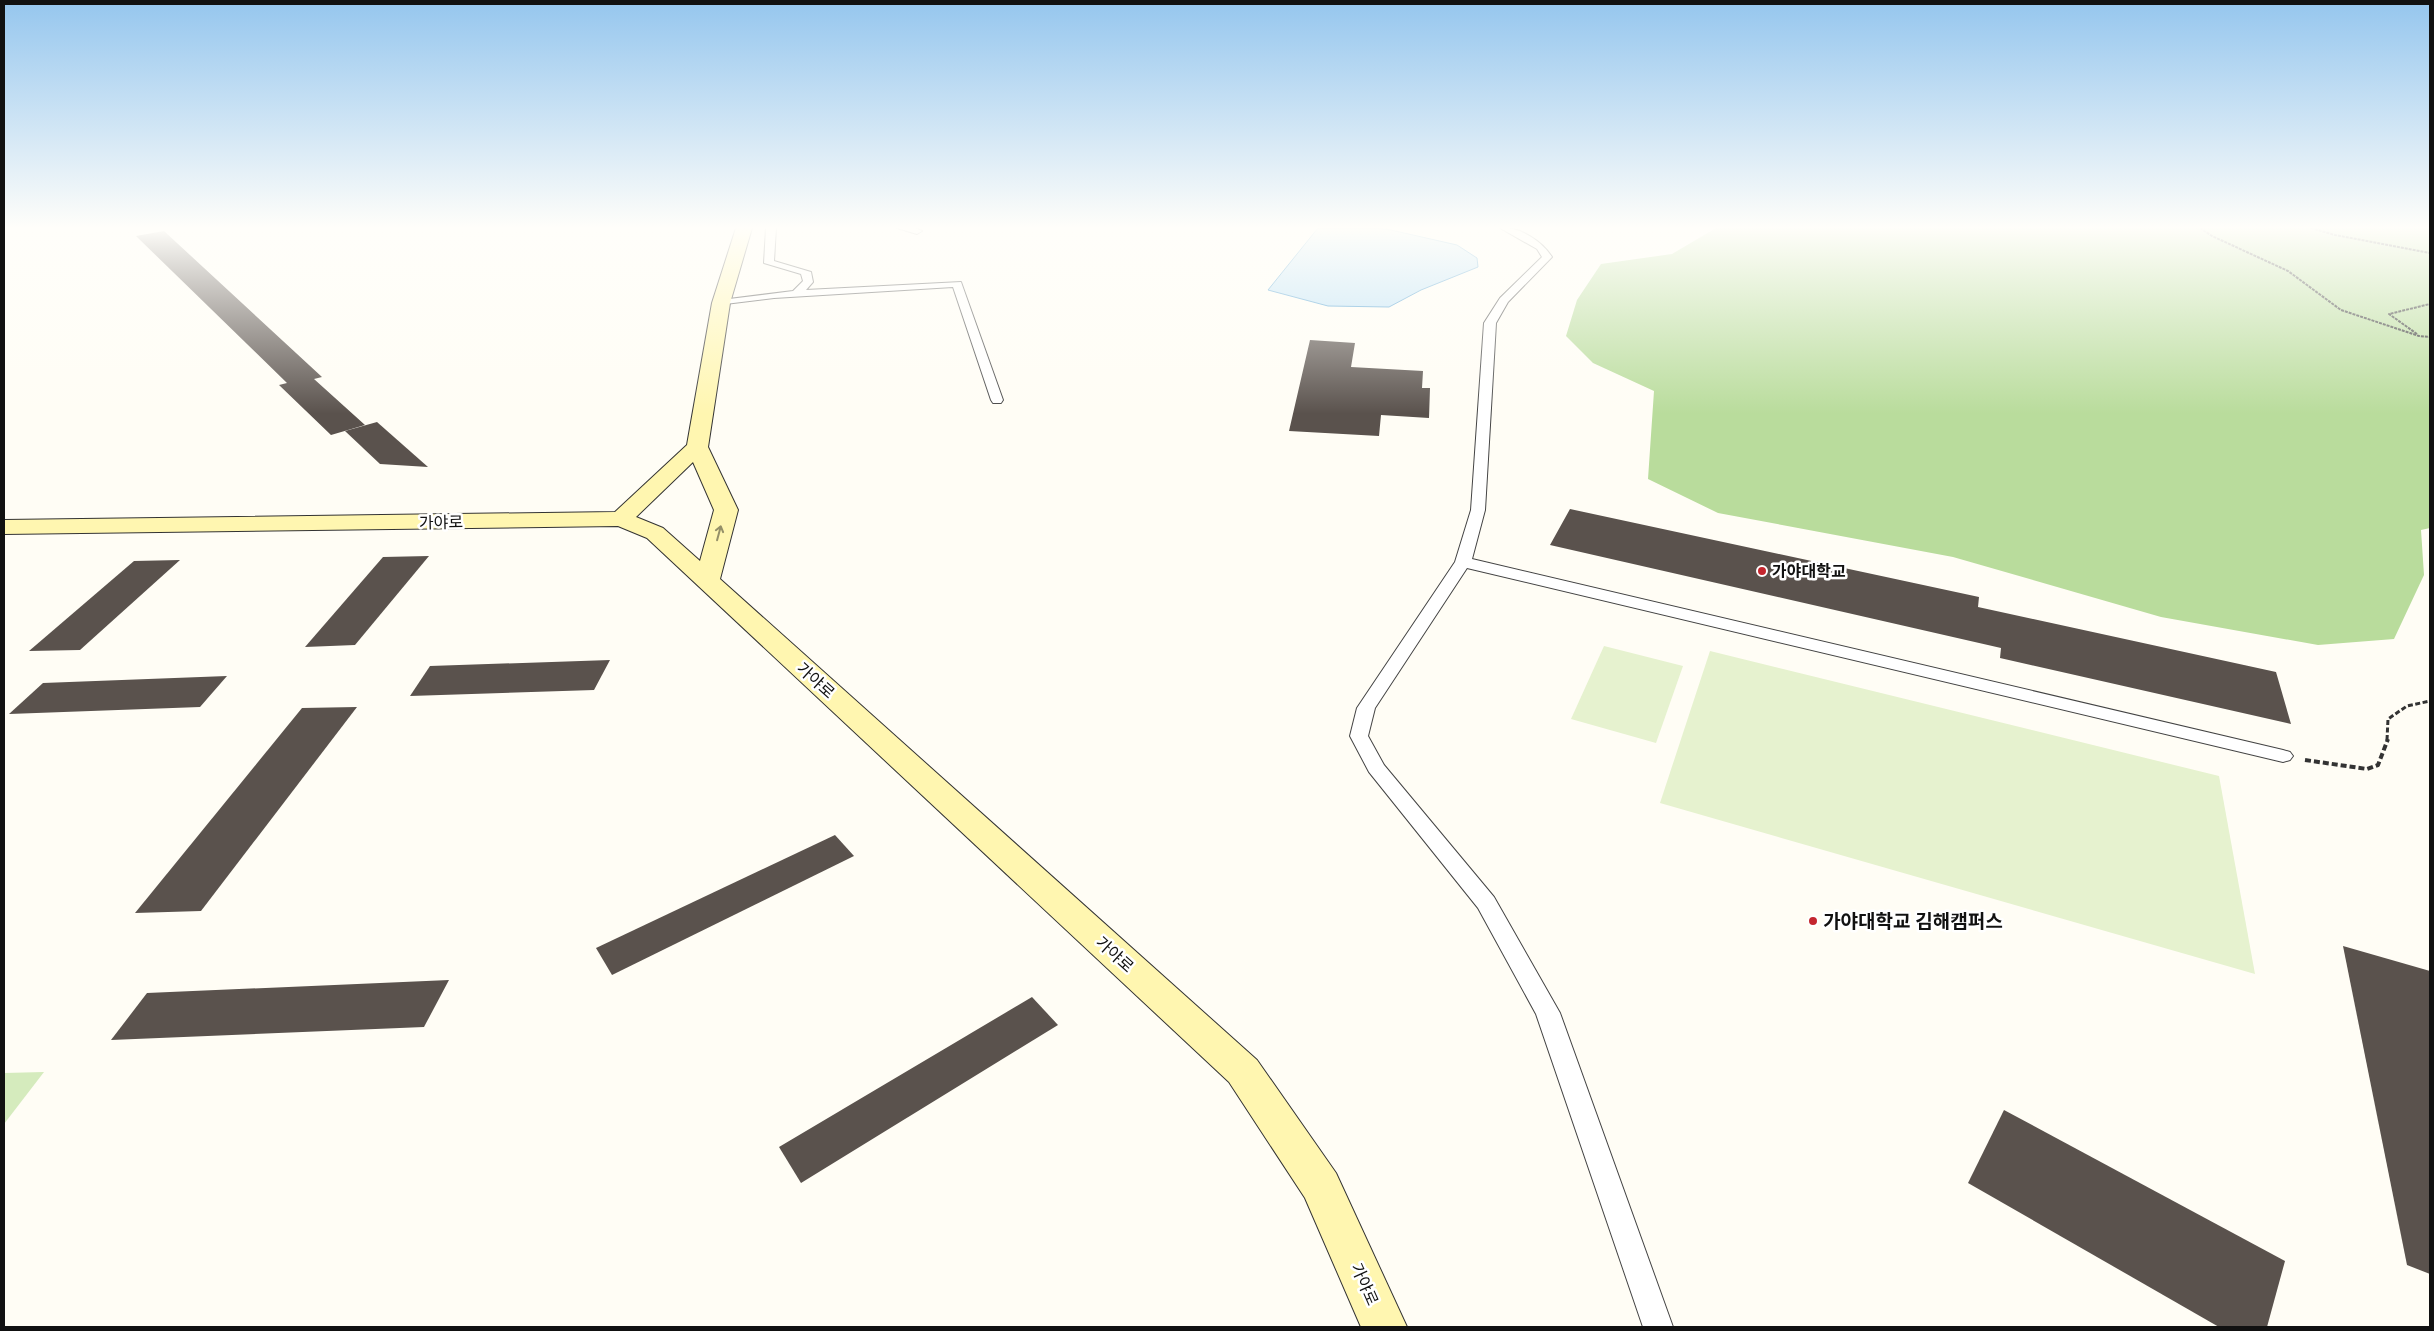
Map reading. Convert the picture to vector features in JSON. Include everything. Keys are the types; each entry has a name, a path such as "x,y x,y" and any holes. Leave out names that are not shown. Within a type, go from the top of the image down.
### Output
{"main road":[{"path":"706,580 726,510 697,447 721,303 725,290"},
{"path":"621,519 697,447"},
{"name":"가야로","path":"4,528 621,519 655,533 1243,1071 1321,1186 1384,1327"}],"lane":[{"path":"797,294 801,290"},
{"path":"721,303 797,294 860,290"},
{"path":"960,290 997,400"},
{"path":"1514,290 1504,300 1490,323 1478,510 1463,562 1366,708 1359,736 1376,768 1486,903 1548,1013 1658,1327"},
{"path":"1463,562 2283,756"}],"path":[{"path":"2314,290 2341,310 2419,336 2430,337"},
{"path":"2419,336 2389,314 2430,304"},
{"path":"2283,756 2367,769 2378,765 2389,736 2388,719 2407,706 2430,701"}],"green space":[{"path":"1584,290 2430,290 2430,528 2421,530 2424,575 2394,639 2318,645 2161,617 1953,557 1718,513 1648,479 1654,391 1593,363 1566,336 1577,300"},
{"path":"1604,646 1683,666 1656,743 1571,719"},
{"path":"1710,651 2219,776 2255,974 1660,803"},
{"path":"44,1072 4,1124 4,1073"}],"water":[{"path":"1268,290 1421,290 1389,307 1328,306"}],"building":[{"path":"192,290 228,290 322,377 314,379 365,425 331,435 279,385 287,383"},
{"path":"1310,340 1355,343 1351,367 1423,371 1422,388 1430,388 1429,418 1381,415 1379,436 1289,431"},
{"path":"377,422 428,467 380,464 345,431"},
{"path":"1570,509 1979,597 1978,607 2276,672 2291,724 2000,658 2001,648 1550,545"},
{"path":"429,556 355,645 305,647 383,557"},
{"path":"180,560 80,650 29,651 134,561"},
{"path":"610,660 594,690 410,696 430,666"},
{"path":"227,676 200,707 9,714 43,683"},
{"path":"357,707 201,911 135,913 302,708"},
{"path":"835,835 854,856 612,975 596,948"},
{"path":"2343,946 2430,971 2430,1274 2407,1265"},
{"path":"449,980 424,1027 111,1040 147,993"},
{"path":"1032,997 1058,1025 801,1183 779,1147"},
{"path":"2004,1110 2285,1261 2267,1327 2219,1327 1968,1183"}],"place":[{"name":"가야대학교","path":"1762,571"},
{"name":"가야대학교 김해캠퍼스","path":"1813,921"}]}
